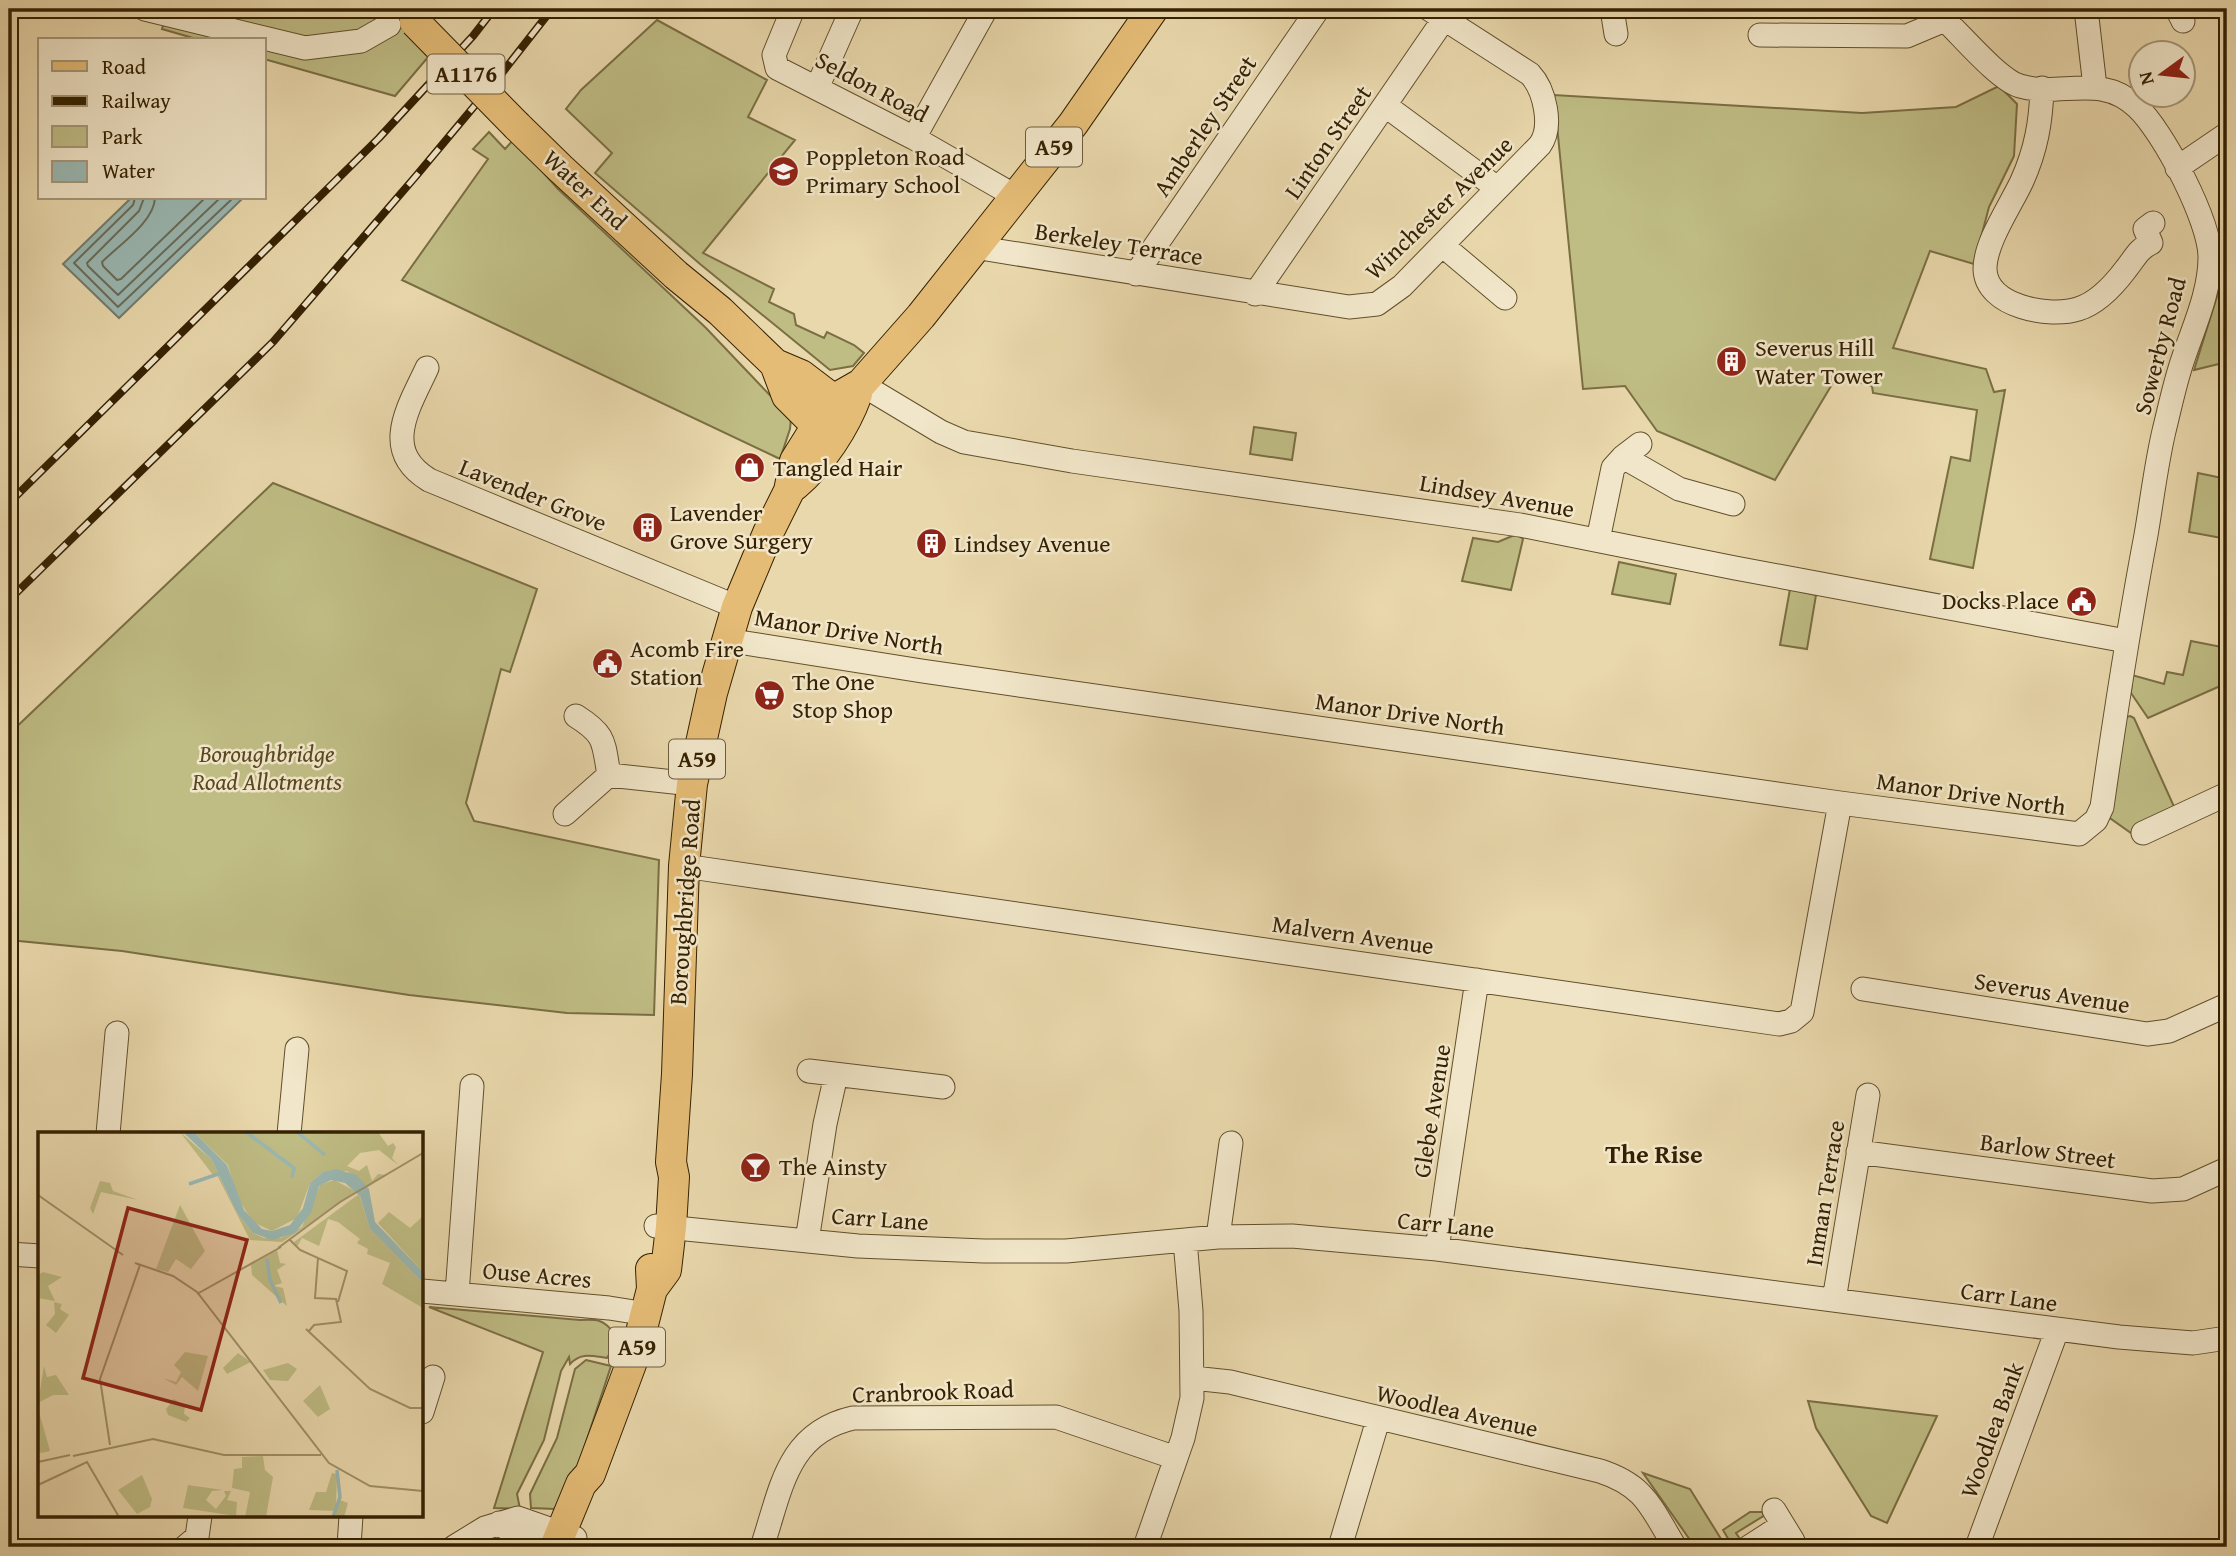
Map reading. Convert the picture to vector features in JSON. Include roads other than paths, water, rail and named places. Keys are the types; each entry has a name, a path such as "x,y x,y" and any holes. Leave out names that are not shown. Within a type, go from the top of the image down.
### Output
{"main road":[{"name":"A59","path":"974,247 1073,124 1153,9"},
{"name":"Water End","path":"402,19 559,168 676,275 720,310 775,364 802,375 841,406"},
{"name":"Boroughbridge Road","path":"562,1542 581,1484 590,1474 612,1418 650,1301 651,1266 674,1227 673,1170 684,866 692,784 726,640 768,533 789,491 795,461 825,431 841,406 921,316 974,247"},
{"name":"Water End","path":"775,364 787,396 825,431"}],"street":[{"path":"145,9 264,38"},
{"name":"Seldon Road","path":"793,9 774,55 777,68 914,138 1015,196"},
{"path":"817,88 852,9"},
{"path":"914,138 986,9"},
{"name":"Amberley Street","path":"1136,274 1318,9"},
{"path":"1612,9 1617,34"},
{"path":"2086,9 2095,87"},
{"name":"Winchester Avenue","path":"1255,294 1349,307 1377,304 1402,286 1545,138 1541,91 1530,74 1436,14"},
{"name":"Linton Street","path":"1255,294 1386,106 1436,14"},
{"path":"1760,35 1907,36 1950,14"},
{"name":"Sowerby Road","path":"1950,14 2011,83 2042,88 2095,87 2113,92 2137,107 2158,135 2204,223 2210,256 2205,294 2178,374 2164,434 2126,641 2102,807 2096,820 2085,831"},
{"path":"266,38 305,48 361,41 402,19"},
{"path":"2042,88 2038,140 1987,257 1985,269 1992,286 2005,299 2023,308 2042,312 2078,309 2094,301 2108,289 2140,248 2151,243 2145,229 2153,223"},
{"path":"1386,106 1497,188"},
{"path":"2177,168 2227,134"},
{"path":"1442,245 1505,298"},
{"name":"Berkeley Terrace","path":"974,247 1255,294"},
{"name":"Lavender Grove","path":"427,368 406,413 401,438 409,464 417,474 737,607"},
{"name":"Lindsey Avenue","path":"861,384 941,432 964,442 1072,461 1520,525 2126,641"},
{"name":"Lindsey Avenue","path":"1598,540 1613,468 1631,451 1679,489 1733,504"},
{"name":"Manor Drive North","path":"726,640 922,671 1840,803 2070,835 2085,831"},
{"path":"576,716 594,728 602,738 609,775"},
{"path":"565,814 609,775 692,784"},
{"path":"2143,833 2227,794"},
{"name":"Malvern Avenue","path":"684,866 1779,1024 1791,1021 1802,1012 1840,803"},
{"name":"Glebe Avenue","path":"1437,1250 1477,980"},
{"name":"Severus Avenue","path":"1863,989 2147,1034 2169,1031 2227,1005"},
{"path":"108,1132 117,1033"},
{"path":"289,1132 297,1049"},
{"path":"809,1070 943,1087"},
{"path":"807,1241 825,1124 836,1075"},
{"path":"457,1294 472,1086"},
{"name":"Inman Terrace","path":"1834,1300 1868,1095"},
{"path":"1218,1237 1231,1143"},
{"name":"Barlow Street","path":"1858,1152 2152,1191 2183,1189 2227,1169"},
{"name":"Carr Lane","path":"674,1227 902,1249 1066,1251 1218,1237 1292,1236 1437,1250 2057,1331 2193,1343 2227,1338"},
{"path":"1145,1547 1189,1417 1193,1378 1185,1240"},
{"path":"9,1254 38,1256"},
{"name":"Ouse Acres","path":"424,1291 609,1308 650,1301"},
{"name":"Woodlea Bank","path":"1977,1547 2057,1331"},
{"path":"424,1406 433,1377"},
{"name":"Woodlea Avenue","path":"1193,1378 1230,1382 1378,1420 1600,1471 1622,1479 1645,1498 1675,1547"},
{"name":"Cranbrook Road","path":"762,1547 789,1467 797,1452 820,1429 853,1418 1056,1417 1176,1458"},
{"path":"1340,1547 1378,1420"},
{"path":"185,1547 197,1537 200,1518"},
{"path":"351,1518 352,1547"},
{"path":"454,1547 485,1528 518,1518 562,1542"},
{"path":"1749,1547 1783,1526"}],"water":[{"path":"129,200 241,200 119,318 63,264"}],"railway":[{"path":"9,503 379,138 473,36 494,9"},
{"path":"9,600 273,342 416,176 552,9"}],"place":[{"name":"Poppleton Road Primary School","path":"783,171"},
{"name":"Severus Hill Water Tower","path":"1732,362"},
{"name":"Tangled Hair","path":"750,468"},
{"name":"Lavender Grove Surgery","path":"647,527"},
{"name":"Lindsey Avenue","path":"931,544"},
{"name":"Docks Place","path":"2082,601"},
{"name":"Acomb Fire Station","path":"607,663"},
{"name":"The One Stop Shop","path":"769,696"},
{"name":"The Ainsty","path":"756,1167"}],"district":[{"name":"The Rise","path":"1654,1154"}],"park label":[{"name":"Boroughbridge Road Allotments","path":"267,768"}]}
